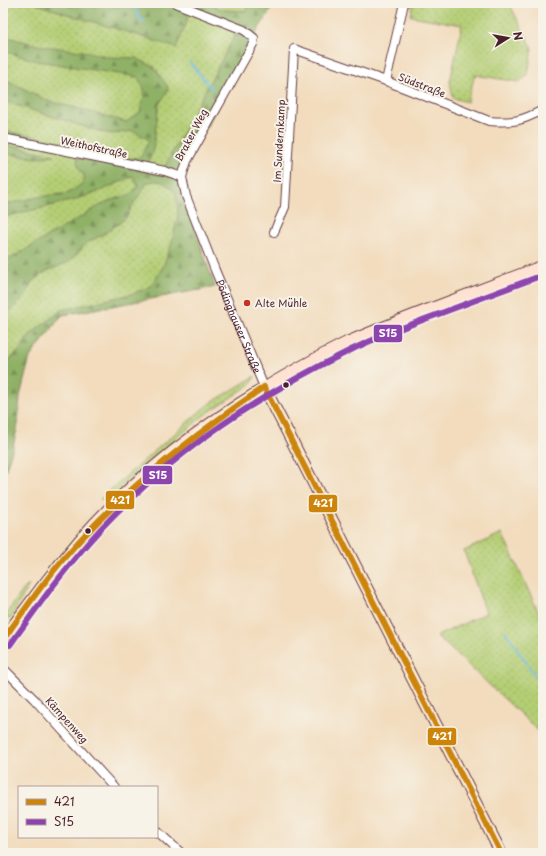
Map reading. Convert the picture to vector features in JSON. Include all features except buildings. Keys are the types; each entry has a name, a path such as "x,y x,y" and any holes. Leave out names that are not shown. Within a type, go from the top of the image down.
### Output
{"main road":[{"path":"3,640 33,598 79,541 133,486 158,464 210,424 264,387 350,342 543,266"},
{"name":"Pödinghauser Straße","path":"264,387 292,439 501,853"}],"street":[{"name":"Braker Weg","path":"175,3 244,30 254,38 253,44 187,161 182,177 186,196 215,270"},
{"path":"386,81 404,3"},
{"name":"Südstraße","path":"294,49 386,81 489,121 507,122 523,119 543,110"},
{"name":"Im Sundernkamp","path":"274,232 286,206 294,49"},
{"name":"Weithofstraße","path":"3,138 165,171 182,177"},
{"name":"Pödinghauser Straße","path":"215,270 264,387"},
{"name":"Kämpenweg","path":"3,668 34,699 113,786"},
{"path":"158,832 181,853"}],"green space":[{"path":"3,3 272,3 251,44 185,160 183,194 215,287 62,315 30,357 18,352 3,366"},
{"path":"34,3 169,3 187,10 188,19 176,48"},
{"path":"183,3 210,3 222,9 245,11 250,3 275,3 256,33 245,27"},
{"path":"413,3 509,3 532,48 528,75 519,82 475,75 467,102 453,98 450,82 462,25 411,16"},
{"path":"244,33 251,41 183,173 164,168 235,35"},
{"path":"3,36 37,45 88,52 108,57 136,58 154,67 168,87 167,93 159,104 153,150 147,167 3,137 3,131 11,132 116,153 131,158 141,157 149,140 133,131 112,134 101,132 3,101 3,78 48,101 126,122 140,112 145,92 138,77 37,61 3,51"},
{"path":"3,144 55,155 36,158 3,153"},
{"path":"77,158 182,180 183,194 215,287 62,315 30,357 20,396 18,424 13,447 3,478 3,366 18,352 30,335 61,310 132,294 150,287 163,267 172,242 178,215 176,193 159,181 146,183 142,192 131,207 127,217 102,235 86,243 67,263 49,270 32,281 26,295 3,318 3,263 106,202 131,194 138,186 133,176 103,190 71,201 3,217 3,205 38,197 69,193 83,183 85,177 79,168"},
{"path":"255,376 251,384 203,416 147,463 106,501 100,499 206,406"},
{"path":"502,533 543,622 543,735 437,636 486,613 464,551"},
{"path":"29,585 11,618 4,617 24,589"}],"waterway":[{"path":"133,3 138,16 144,22"},
{"path":"190,63 212,89"},
{"path":"505,631 543,687"}],"transit line":[{"name":"S15","path":"10,645 72,561 114,515 167,466 225,423 287,384 319,366 379,337 543,275"},
{"name":"421","path":"264,387 501,853"},
{"name":"421","path":"3,640 40,588 60,563 81,539 123,497 191,440 264,387"}],"place":[{"name":"Alte Mühle","path":"247,303"}]}
